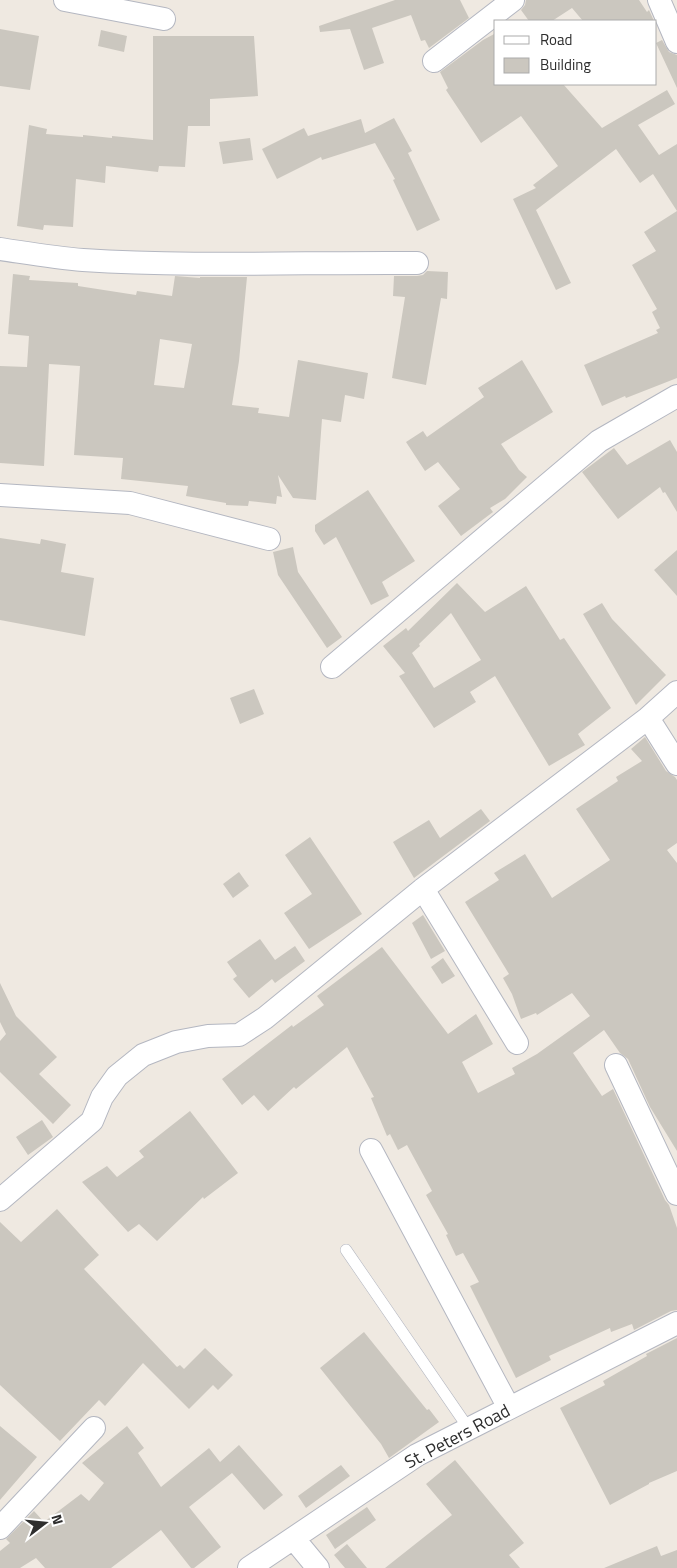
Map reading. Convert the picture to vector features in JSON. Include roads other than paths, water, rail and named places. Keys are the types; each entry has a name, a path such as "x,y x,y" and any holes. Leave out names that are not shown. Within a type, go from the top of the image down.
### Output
{"street":[{"path":"64,0 164,19"},
{"path":"434,61 514,0"},
{"path":"659,0 677,42"},
{"path":"0,249 82,260 249,264 417,263"},
{"path":"332,668 599,441 677,396"},
{"path":"0,495 130,503 269,539"},
{"path":"0,1200 92,1121 102,1097 117,1076 143,1056 176,1042 208,1036 238,1035 264,1018 423,889 648,718 677,692"},
{"path":"648,718 677,764"},
{"path":"423,889 518,1043"},
{"path":"616,1065 677,1194"},
{"path":"371,1150 509,1408"},
{"name":"St. Peters Road","path":"249,1568 417,1455 677,1323"},
{"path":"0,1528 94,1428"},
{"path":"294,1538 318,1568"}],"lane":[{"path":"346,1250 469,1429"}]}
